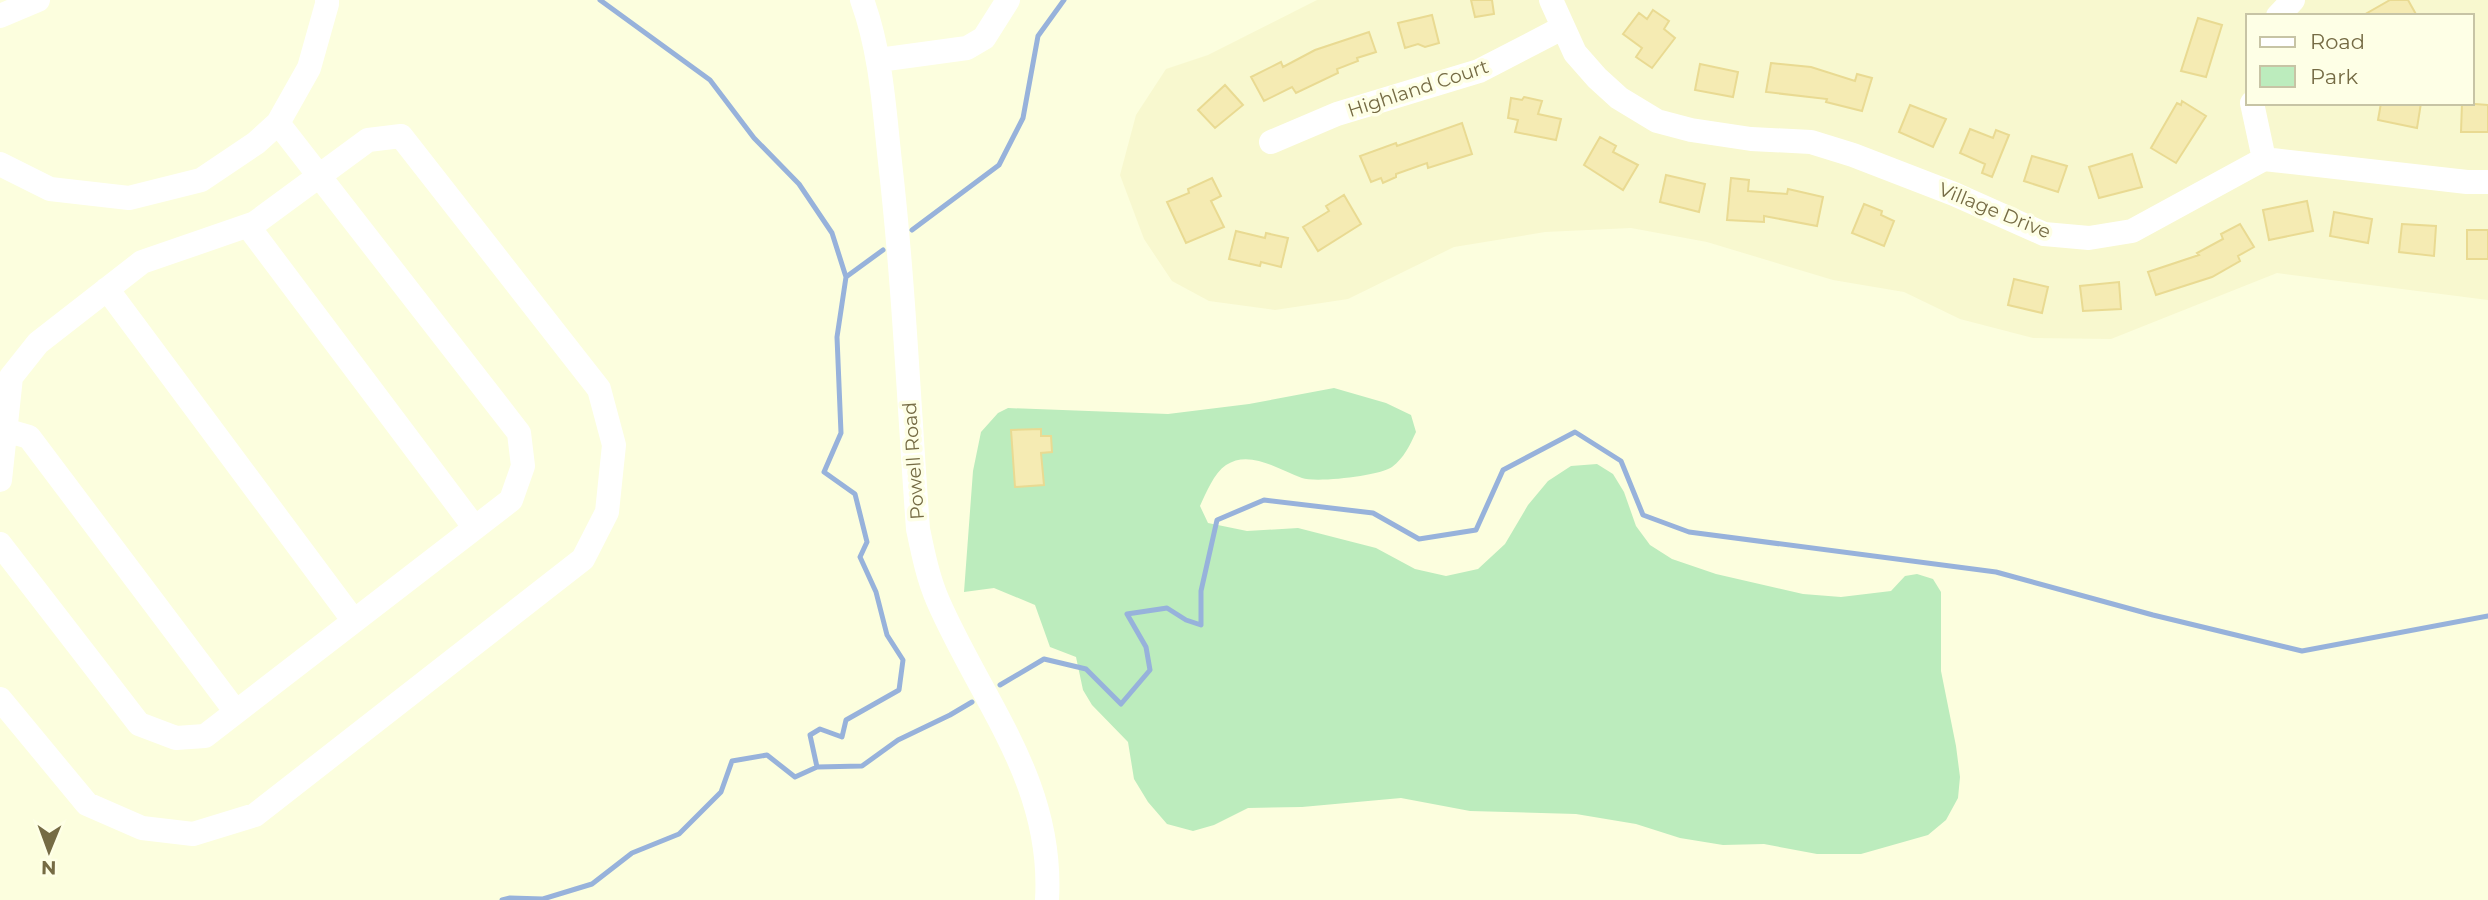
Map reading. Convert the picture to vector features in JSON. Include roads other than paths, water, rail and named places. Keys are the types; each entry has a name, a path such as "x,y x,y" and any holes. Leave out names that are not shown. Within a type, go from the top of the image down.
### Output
{"street":[{"path":"0,16 38,0"},
{"path":"0,164 50,189 129,198 201,180 256,143 278,122 309,68 327,0"},
{"name":"Powell Road","path":"862,0 873,31 879,60 895,200 918,529 923,557 938,601 1020,758 1031,787 1043,841 1047,900"},
{"path":"879,60 967,48 984,38 1008,0"},
{"name":"Village Drive","path":"1551,0 1575,52 1597,78 1619,98 1657,121 1690,130 1751,139 1811,142 1853,155 1954,194 2044,234 2089,238 2132,231 2264,159"},
{"path":"2280,14 2293,0"},
{"name":"Highland Court","path":"1271,142 1337,114 1479,71 1562,28"},
{"path":"2252,105 2264,159 2467,182 2488,182"},
{"path":"0,544 139,724 176,738 205,736 511,500 523,466 519,433 278,122"},
{"path":"0,480 11,377 37,343 142,262 255,223 368,140 401,136 598,389 614,445 607,512 583,559 254,815 193,834 142,828 87,804 0,699"},
{"path":"248,226 475,528"},
{"path":"107,289 354,621"},
{"path":"5,430 29,437 236,712"}],"waterway":[{"path":"600,0 710,80 754,138 799,184 832,233 846,277 837,337 841,433 824,472 855,494 867,542 860,557 876,592 887,635 903,660 899,690 846,720 842,737 820,729 810,735 817,767"},
{"path":"912,230 999,165 1023,118 1038,36 1064,0"},
{"path":"846,277 883,250"},
{"path":"1000,685 1044,659 1086,669 1121,704 1150,670 1146,647 1127,614 1167,608 1186,620 1201,625 1201,591 1217,520 1264,500 1373,513 1419,539 1476,530 1503,470 1575,432 1621,461 1643,515 1689,532 1996,572 2153,615 2302,651 2488,616"},
{"path":"502,900 543,899 592,884 632,853 679,834 721,792 732,761 767,755 795,777 817,767 862,766 898,740 972,702"}]}
